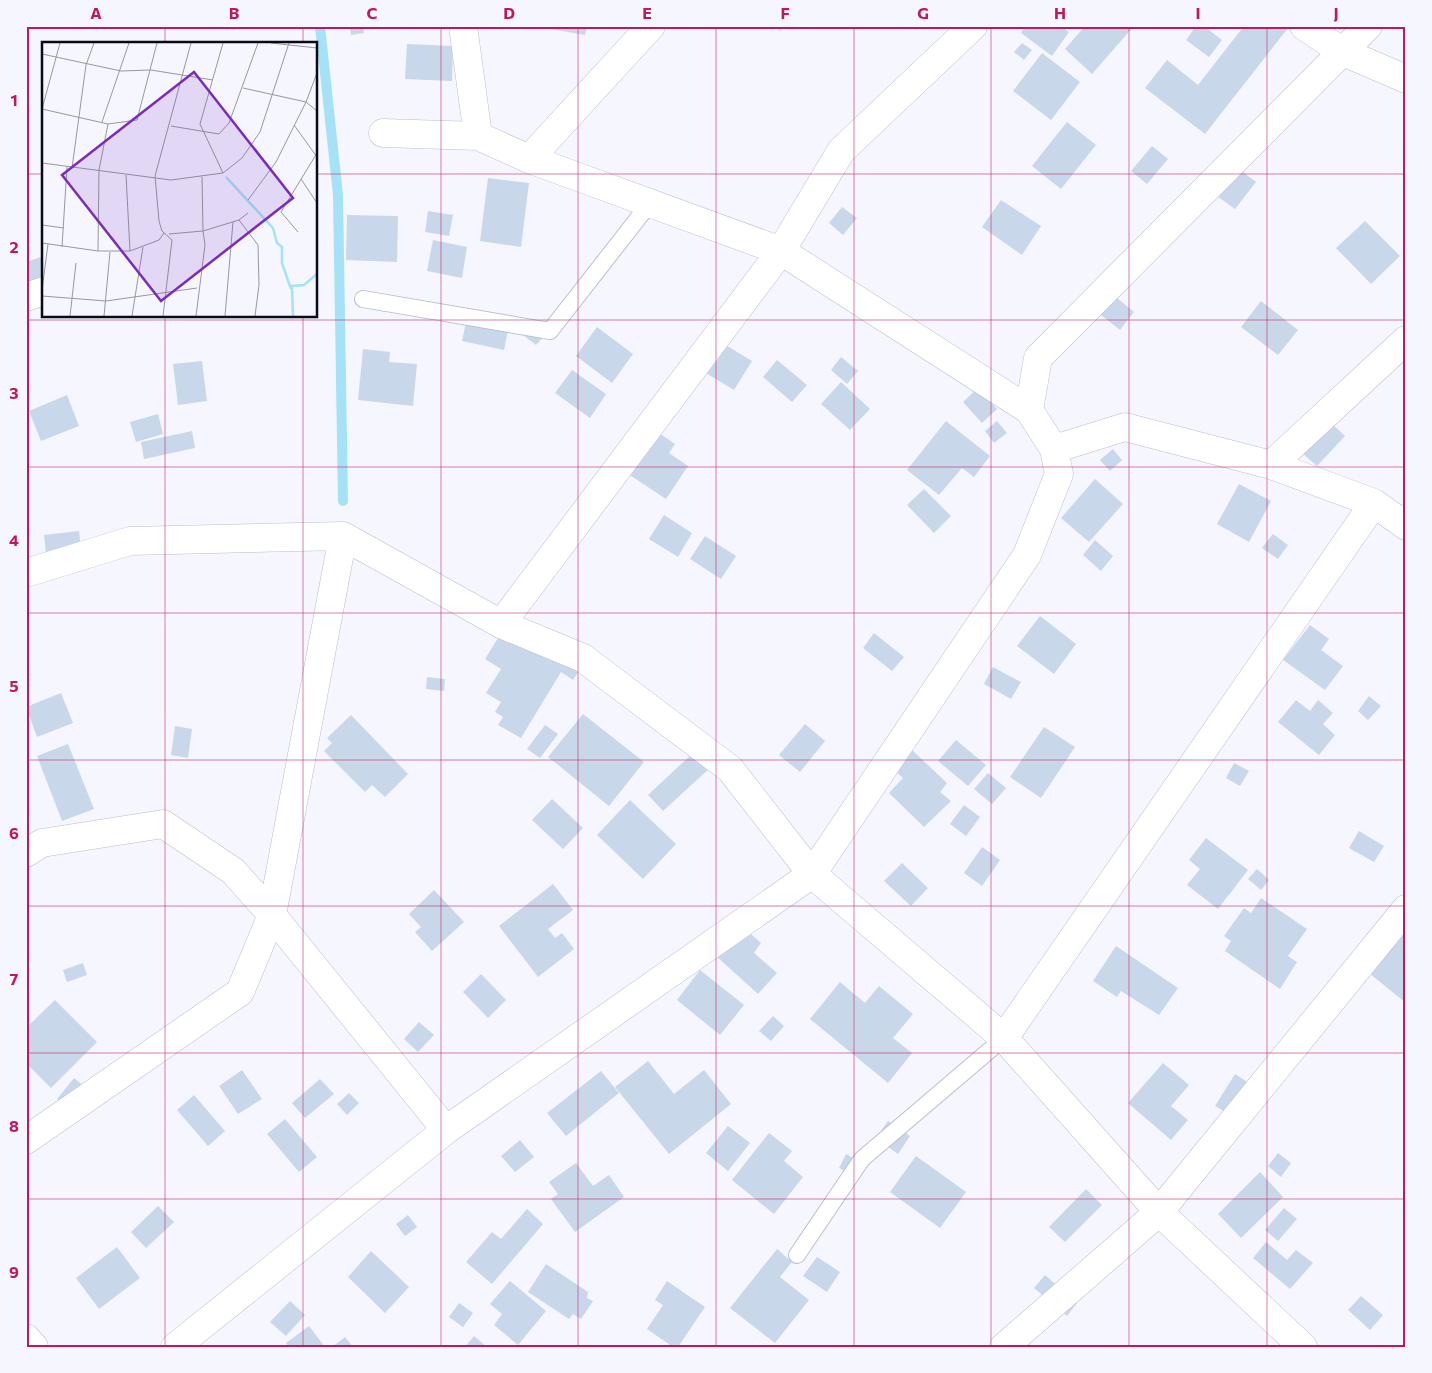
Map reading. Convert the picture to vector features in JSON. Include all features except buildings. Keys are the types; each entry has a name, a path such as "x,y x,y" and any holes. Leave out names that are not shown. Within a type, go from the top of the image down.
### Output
{"street":[{"path":"463,26 478,136"},
{"path":"529,159 651,26"},
{"path":"501,624 781,251 841,151 973,26"},
{"path":"1304,26 1343,52 1406,79"},
{"path":"1029,410 1038,358 1368,26"},
{"path":"175,1347 446,1130 812,874 1027,555 1059,474 1054,449 1029,410 781,251 529,159 478,136 383,133"},
{"path":"26,297 42,292"},
{"path":"1271,465 1406,340"},
{"path":"1054,449 1125,427 1271,465 1374,503 1406,526"},
{"path":"1004,1038 1374,503"},
{"path":"26,1140 240,992 272,915 343,536"},
{"path":"26,573 130,541 343,536 501,624 583,658 730,769 812,874 1004,1038 1159,1212 1303,1347"},
{"path":"26,852 42,843 163,824 233,871 272,915 446,1130"},
{"path":"1004,1347 1159,1212 1406,909"},
{"path":"26,1338 34,1347"}],"lane":[{"path":"363,299 550,331 650,203"},
{"path":"797,1255 862,1159 1004,1038"}],"waterway":[{"path":"320,26 338,195 343,501"}]}
